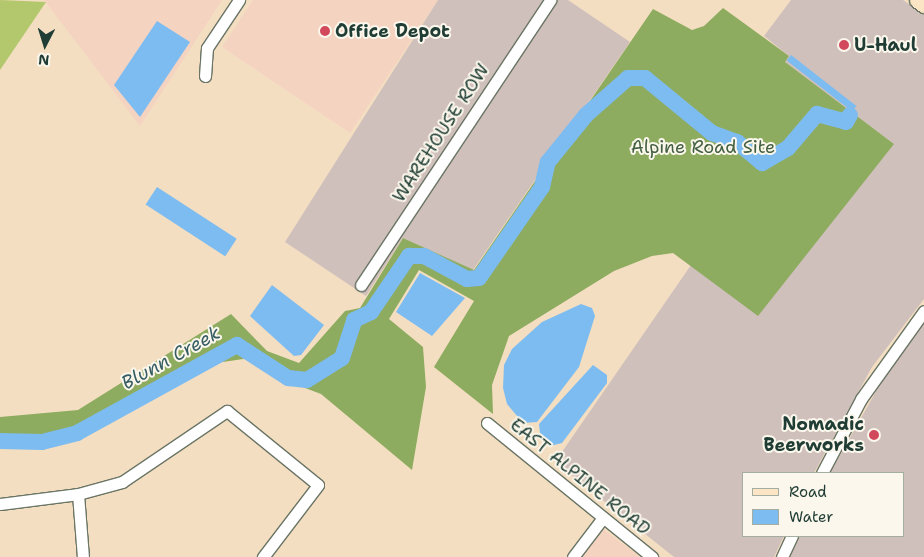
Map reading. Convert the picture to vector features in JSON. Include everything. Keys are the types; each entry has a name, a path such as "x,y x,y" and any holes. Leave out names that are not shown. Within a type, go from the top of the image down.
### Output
{"main road":[{"path":"918,0 924,5"}],"street":[{"path":"205,76 207,48 239,0"},
{"name":"WAREHOUSE ROW","path":"362,285 550,0"},
{"path":"823,472 861,399 924,311"},
{"path":"0,504 78,494 122,482 227,411 318,485 263,557"},
{"name":"EAST ALPINE ROAD","path":"487,423 602,519 652,557"},
{"path":"78,494 83,557"},
{"path":"573,557 602,519"},
{"path":"782,557 792,537"}],"shaded area":[{"path":"44,0 222,0 140,126"},
{"path":"253,0 438,0 350,133 222,47"},
{"path":"438,0 568,0 630,42 473,270 403,238 366,296 285,242"},
{"path":"791,0 903,0 924,15 924,299 872,367 815,472 742,472 742,537 784,537 774,557 674,557 555,462 691,265 894,144 784,62 789,56 764,36"},
{"path":"924,323 924,557 790,557 800,537 904,537 904,472 831,472 888,370"},
{"path":"603,529 640,557 582,557"}],"green space":[{"path":"0,0 46,2 0,70"},
{"name":"Alpine Road Site","path":"723,8 789,56 785,62 894,144 758,316 673,253 652,256 614,271 509,336 492,385 493,414 434,367 474,301 419,270 389,319 423,347 426,387 412,470 321,394 284,380 250,358 216,363 85,433 41,446 0,448 0,417 78,410 231,314 267,351 299,363 345,311 360,308 403,238 474,270 653,9 692,30 704,26"}],"water":[{"path":"157,21 190,42 140,117 114,85"},
{"path":"791,55 856,106 852,112 787,61"},
{"path":"157,187 237,239 225,256 146,205"},
{"path":"420,273 465,298 432,336 396,312"},
{"path":"272,285 324,325 301,355 294,356 250,316"},
{"path":"581,304 592,308 595,316 579,367 537,422 523,423 507,404 503,388 504,365 512,349 542,322"},
{"path":"593,365 607,375 607,383 562,443 550,446 540,433 539,424"}],"waterway":[{"name":"Blunn Creek","path":"0,441 42,442 77,433 237,345 288,378 307,380 342,358 354,320 371,312 409,256 424,256 467,279 479,278 542,187 548,162 586,115 628,78 645,78 712,133 737,142 762,163 788,148 817,114 846,122 850,115"}],"place":[{"name":"Office Depot","path":"325,31"},
{"name":"U-Haul","path":"844,45"},
{"name":"Nomadic Beerworks","path":"874,435"}]}
